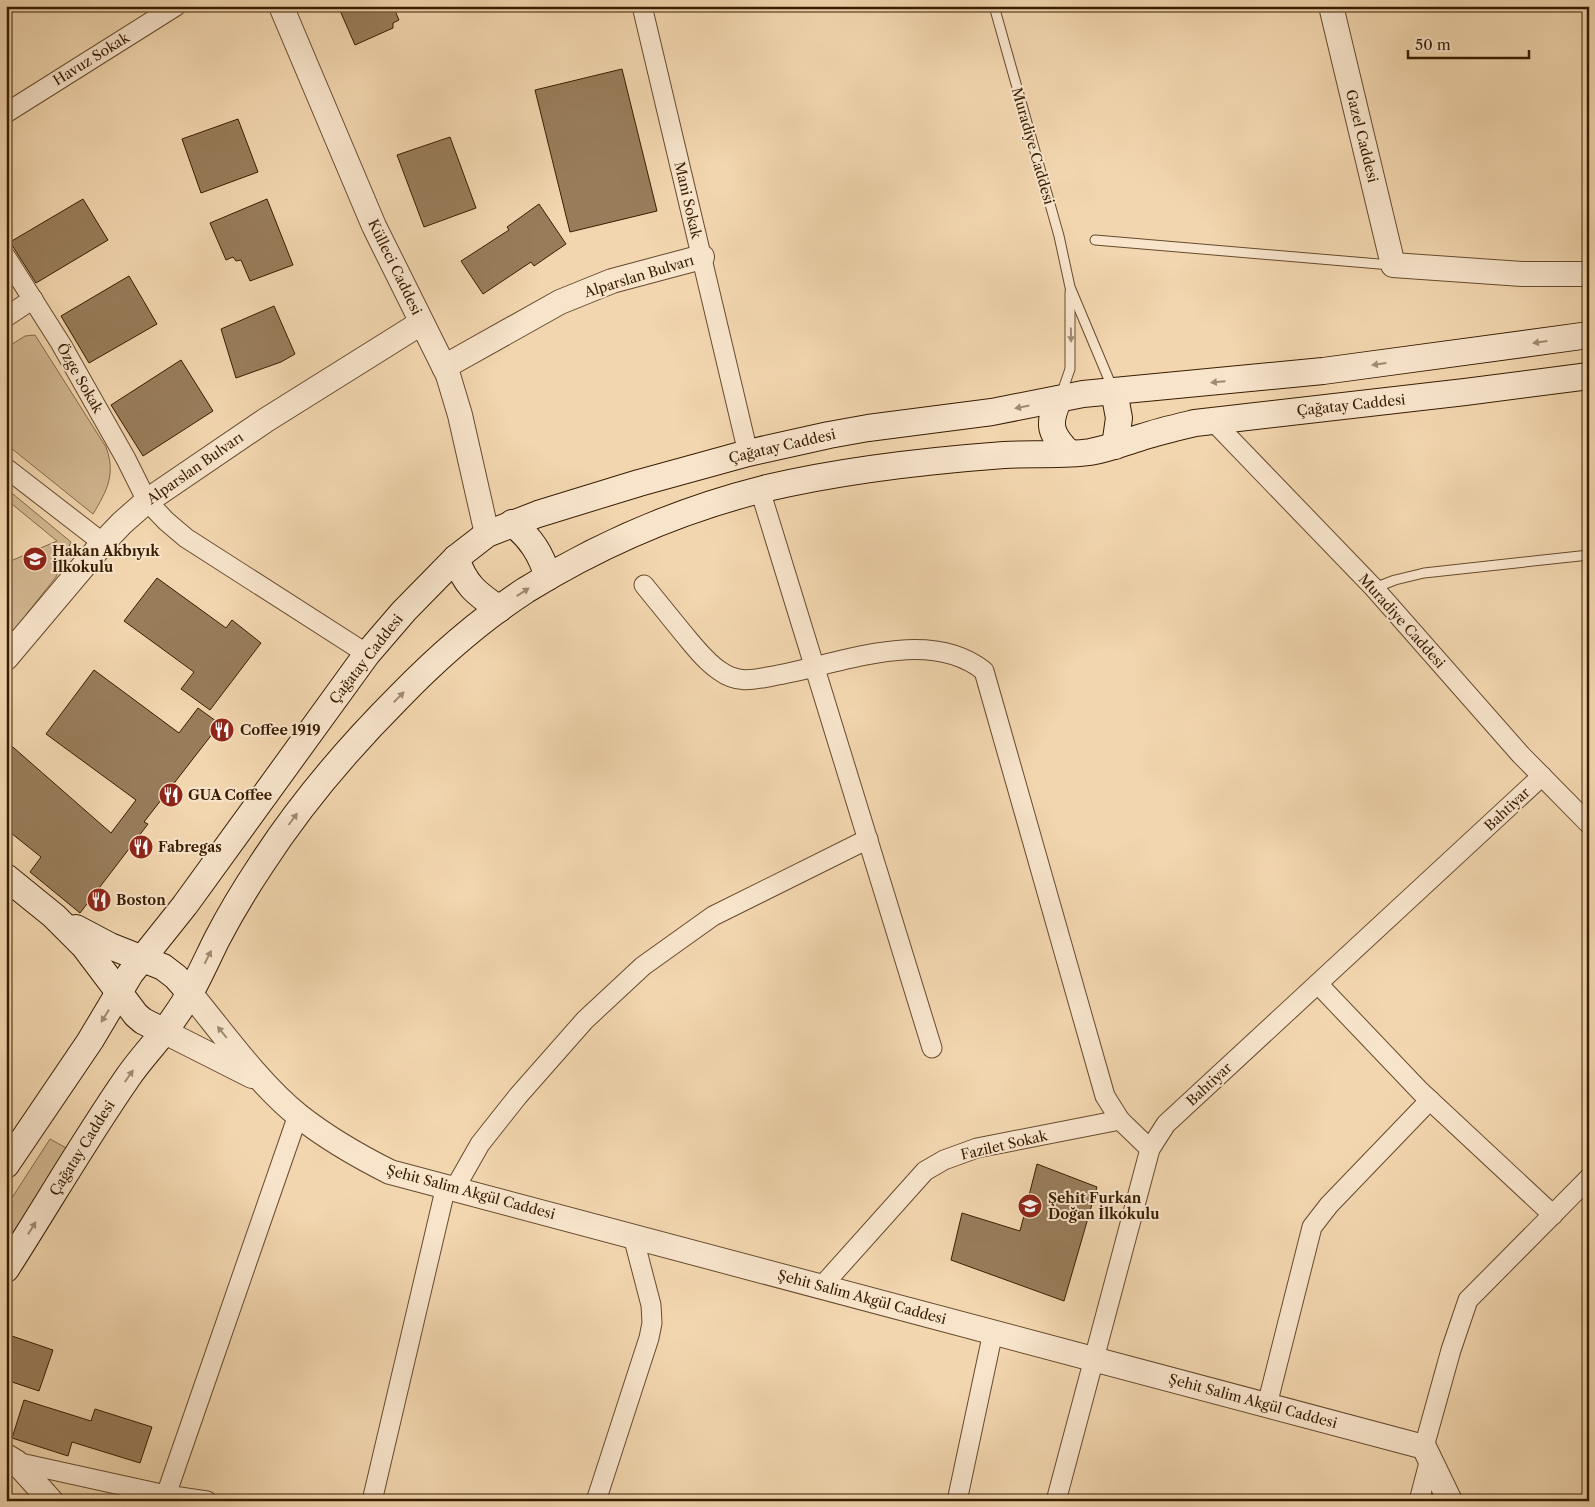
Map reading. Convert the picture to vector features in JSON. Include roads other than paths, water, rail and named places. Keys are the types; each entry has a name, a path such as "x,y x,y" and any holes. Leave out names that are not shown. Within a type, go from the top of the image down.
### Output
{"main road":[{"name":"Çağatay Caddesi","path":"6,1165 90,1041 141,959 185,905 367,654 404,611 456,558 487,534 512,523 578,501 748,453 858,430 992,412 1083,394 1323,371 1589,336"},
{"name":"Çağatay Caddesi","path":"6,1269 124,1082 176,1016 224,926 259,868 280,836 333,767 424,671 499,609 548,577 622,538 663,522 760,490 832,475 936,461 1016,454 1093,452 1166,429 1212,420 1589,376"},
{"path":"1114,391 1119,418 1115,446"},
{"path":"1058,399 1051,421 1052,429 1055,437 1069,453"},
{"path":"512,523 525,533 538,550 548,577"},
{"path":"456,558 465,580 484,599 499,609"},
{"path":"6,877 54,916 84,946 136,1015 163,1031"},
{"path":"54,916 110,946 163,967 171,972 190,992"}],"street":[{"name":"Havuz Sokak","path":"6,113 176,6"},
{"name":"Külleci Caddesi","path":"281,6 374,226 444,367 454,392 487,534"},
{"name":"Mani Sokak","path":"642,6 748,453"},
{"name":"Gazel Caddesi","path":"1331,6 1393,265"},
{"name":"Alparslan Bulvarı","path":"444,367 560,302 612,281 702,256"},
{"name":"Özge Sokak","path":"6,257 61,344 148,501 166,521 186,538 367,654"},
{"path":"1393,265 1522,274 1589,274"},
{"path":"6,318 33,300"},
{"name":"Alparslan Bulvarı","path":"10,650 102,543 122,522 148,501 205,460 266,420 421,323"},
{"name":"Muradiye Caddesi","path":"1212,420 1374,588 1521,755 1589,824"},
{"path":"6,468 102,543"},
{"path":"760,490 932,1048"},
{"path":"644,586 700,653 720,672 743,681 875,653 902,650 931,651 957,655 973,662 984,671 1105,1096 1120,1120 1150,1150"},
{"name":"Bahtiyar","path":"1056,1501 1150,1150 1166,1124 1542,776"},
{"path":"372,1501 450,1187 480,1144 518,1096 585,1020 643,966 713,916 868,839"},
{"path":"1318,984 1430,1100 1553,1215"},
{"name":"Şehit Salim Akgül Caddesi","path":"190,992 265,1082 298,1115 350,1152 390,1172 1094,1358 1267,1405 1427,1453"},
{"name":"Şehit Salim Akgül Caddesi","path":"163,1031 265,1082"},
{"path":"1267,1405 1312,1227 1329,1205 1430,1100"},
{"path":"166,1495 298,1115"},
{"name":"Fazilet Sokak","path":"822,1286 925,1171 944,1160 977,1148 1120,1120"},
{"path":"1419,1501 1427,1453 1451,1350 1468,1300 1589,1178"},
{"path":"596,1501 649,1338 652,1323 651,1305 633,1236"},
{"path":"957,1501 993,1332"},
{"path":"1427,1453 1450,1501"},
{"path":"11,1459 166,1495 207,1501"},
{"path":"11,1459 51,1501"}],"lane":[{"name":"Muradiye Caddesi","path":"994,6 1059,236 1070,286 1114,391"},
{"path":"1095,240 1393,265"},
{"name":"Muradiye Caddesi","path":"1058,399 1064,390 1070,368 1070,286"},
{"path":"1374,588 1395,580 1424,573 1589,555"}],"place":[{"name":"Hakan Akbıyık İlkokulu","path":"35,559"},
{"name":"Coffee 1919","path":"222,730"},
{"name":"GUA Coffee","path":"171,795"},
{"name":"Fabregas","path":"141,847"},
{"name":"Boston","path":"99,900"},
{"name":"Şehit Furkan Doğan İlkokulu","path":"1030,1206"}]}
